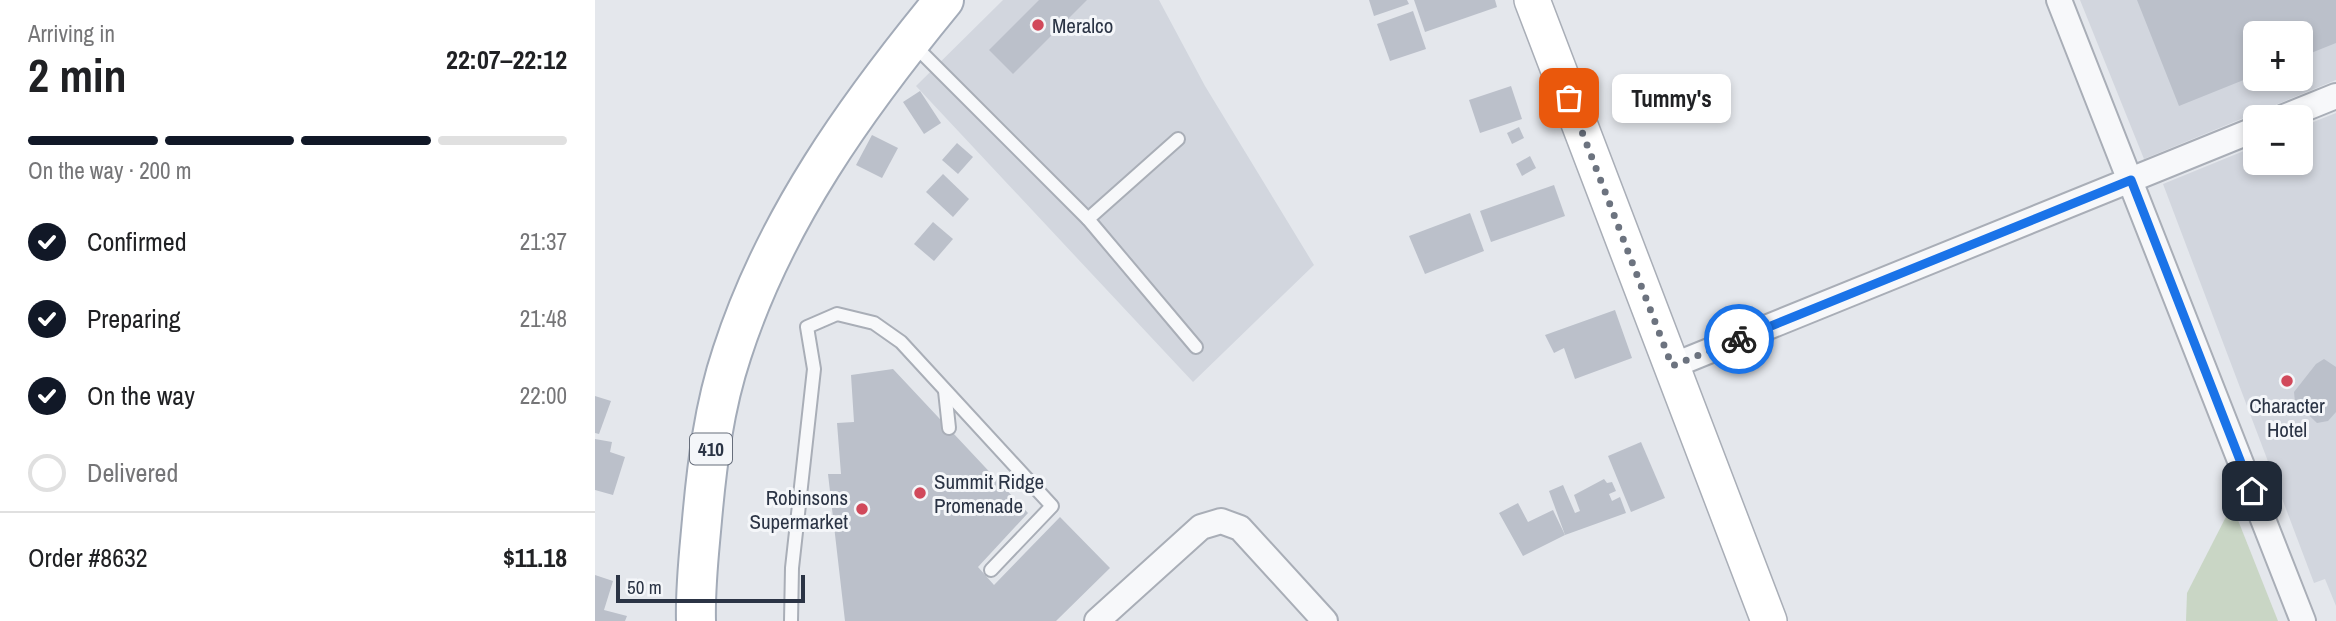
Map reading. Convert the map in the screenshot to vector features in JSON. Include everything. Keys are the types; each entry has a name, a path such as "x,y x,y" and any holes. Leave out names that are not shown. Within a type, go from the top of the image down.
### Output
{"main road":[{"name":"410","path":"696,621 697,580 711,445 732,354 786,225 816,172 886,70 944,0"},
{"path":"1532,0 1769,621"}],"street":[{"path":"2059,0 2303,621"},
{"path":"2313,105 2336,96"},
{"path":"1672,366 2243,134"},
{"path":"1097,621 1201,527 1221,521 1240,528 1325,621"}],"lane":[{"path":"910,41 1088,219 1196,347"},
{"path":"1088,219 1178,139"},
{"path":"791,619 792,568 814,369 807,327 837,314 874,323 901,342 1052,506 991,570"},
{"path":"945,390 949,428"}],"shaded area":[{"path":"1003,0 1159,0 1205,86 1314,265 1193,382 916,86"},
{"path":"2080,0 2336,0 2336,80 2313,89 2313,21 2243,21 2243,91 2309,91 2275,105 2243,105 2243,118 2144,159"},
{"name":"Character Hotel","path":"2336,113 2336,606 2325,579 2314,583 2163,184 2243,151 2243,175 2313,175 2313,122"}],"green space":[{"path":"2232,505 2278,621 2186,621 2187,593"}],"building":[{"name":"Meralco","path":"1039,0 1087,0 1013,74 989,50"},
{"path":"1369,0 1407,0 1409,4 1374,16"},
{"path":"1414,0 1495,0 1497,7 1425,32"},
{"path":"2137,0 2336,0 2336,43 2313,52 2313,21 2243,21 2243,80 2179,106"},
{"path":"1413,11 1426,49 1390,61 1377,24"},
{"path":"1511,86 1522,119 1480,133 1469,100"},
{"path":"920,91 941,123 924,134 903,102"},
{"path":"1519,127 1524,138 1512,144 1507,133"},
{"path":"872,135 898,148 882,178 856,165"},
{"path":"957,143 973,157 958,174 942,160"},
{"path":"1530,156 1536,168 1522,176 1516,164"},
{"path":"943,174 969,199 953,217 926,192"},
{"path":"1554,185 1565,216 1491,242 1480,211"},
{"path":"1470,213 1484,251 1425,274 1409,236"},
{"path":"933,222 953,239 934,261 914,244"},
{"path":"1615,310 1632,358 1575,379 1564,348 1554,353 1545,335"},
{"path":"2324,359 2336,367 2336,412 2328,421 2317,423 2295,402 2294,392 2316,364"},
{"name":"Summit Ridge Promenade","path":"893,369 1028,513 978,567 994,585 1060,517 1110,568 1056,621 845,621 828,474 841,474 837,423 854,422 851,375"},
{"path":"595,396 611,401 599,434 595,433"},
{"path":"595,439 612,442 610,452 625,457 613,495 595,490"},
{"path":"1641,442 1665,498 1631,512 1608,456"},
{"path":"1604,479 1607,483 1612,482 1616,491 1609,494 1612,501 1620,497 1626,513 1565,535 1549,491 1563,485 1575,513 1580,511 1574,495"},
{"path":"1518,503 1528,522 1553,510 1565,535 1523,556 1499,513"},
{"path":"595,575 613,581 604,610 627,616 625,621 595,621"}],"way so far":[{"path":"1569,98 1672,366 1739,339"}],"place":[{"name":"Meralco","path":"1038,25"},
{"name":"Tummy's","path":"1569,98"},
{"name":"Character Hotel","path":"2287,381"},
{"name":"Summit Ridge Promenade","path":"920,493"},
{"name":"Robinsons Supermarket","path":"862,509"}],"route":[{"path":"1739,339 2131,180 2252,491"}]}
